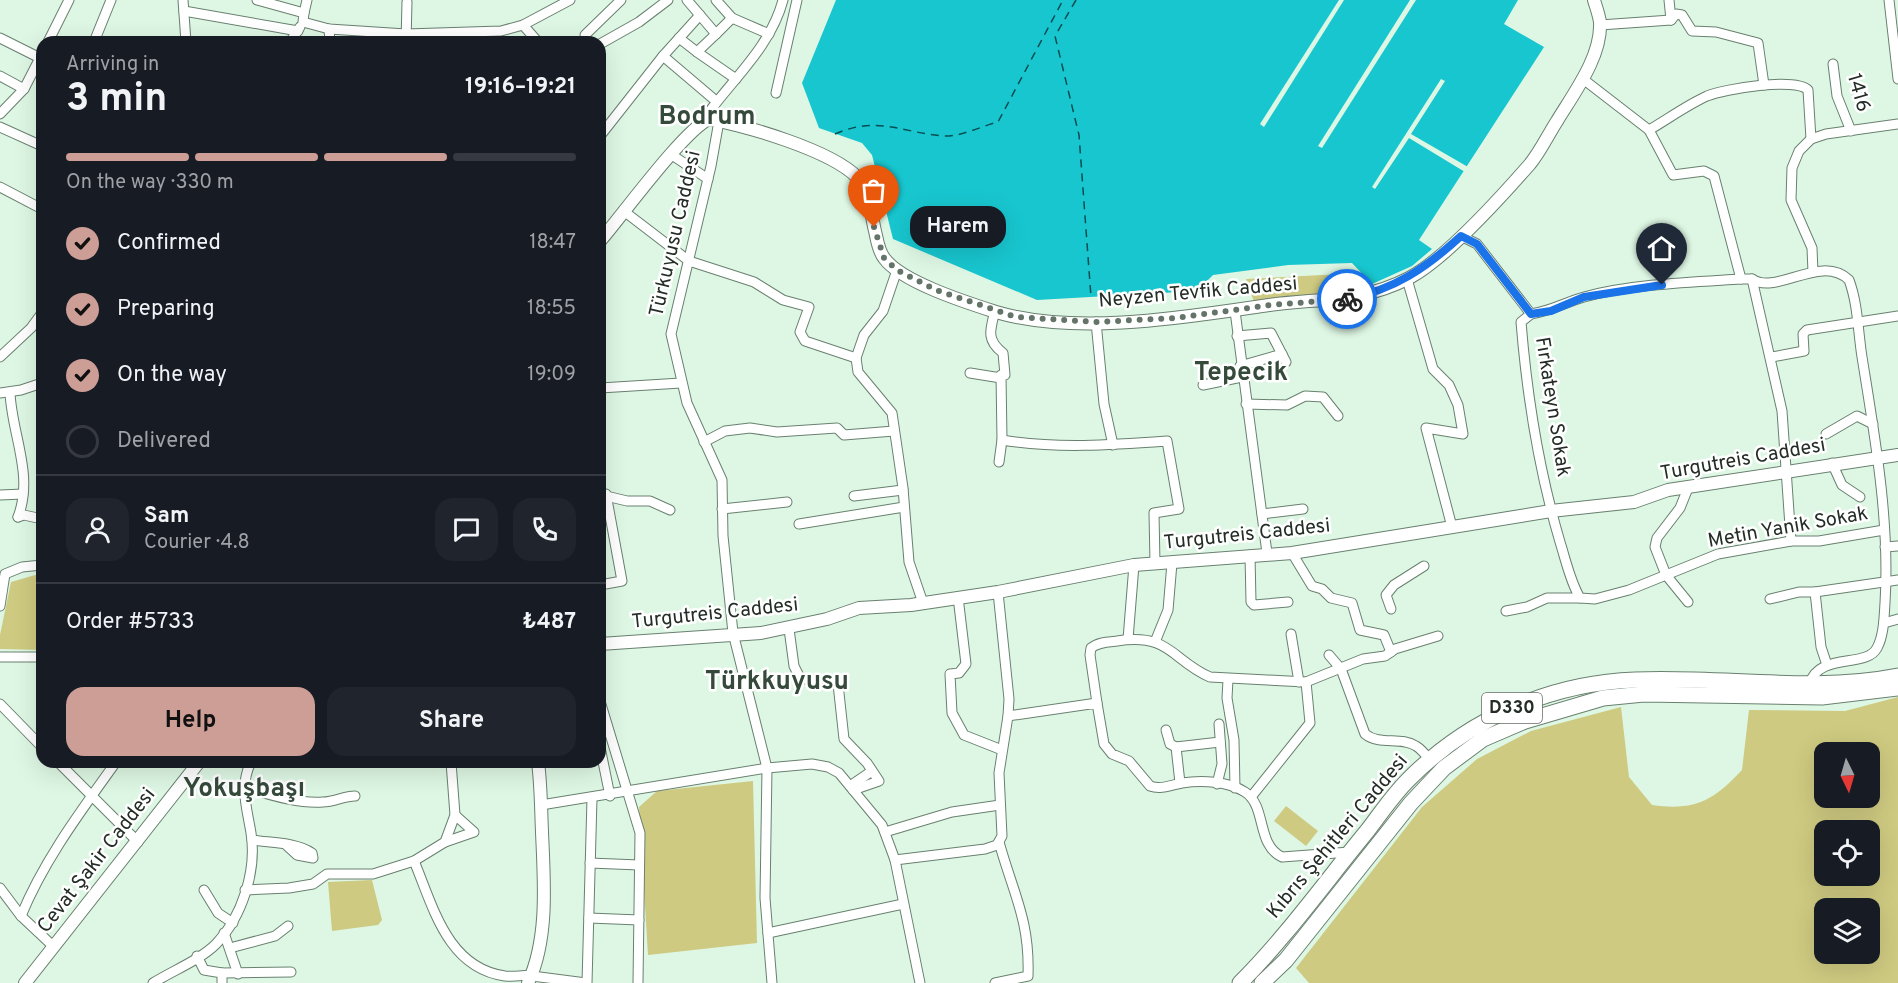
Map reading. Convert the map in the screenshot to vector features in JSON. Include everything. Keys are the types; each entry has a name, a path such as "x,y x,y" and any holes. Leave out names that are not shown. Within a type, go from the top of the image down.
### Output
{"highway":[{"name":"Kıbrıs Şehitleri Caddesi","path":"1240,983 1269,954 1407,781 1471,729 1521,704 1604,682 1699,679 1809,685 1872,681 1898,676"},
{"name":"Kıbrıs Şehitleri Caddesi","path":"1262,983 1286,960 1411,803 1444,768 1483,739 1525,721 1603,698 1644,694 1822,697 1898,688"}],"main road":[{"path":"1594,0 1600,25"},
{"name":"Neyzen Tevfik Caddesi","path":"718,121 758,130 846,167 858,177 863,185 879,248 884,258 897,270 936,290 995,311 1042,321 1096,322 1347,299 1407,279 1423,269 1461,236 1532,162 1583,79 1600,25"},
{"path":"606,235 701,123 709,119 718,121"},
{"name":"Turgutreis Caddesi","path":"606,644 789,629 859,608 923,603 999,592 1134,565 1220,560 1267,553 1292,553 1551,511 1634,502 1668,490 1787,473 1832,463 1898,455"},
{"name":"Cevat Şakir Caddesi","path":"25,983 194,768"},
{"path":"531,978 541,939 544,890 540,768"}],"street":[{"path":"51,36 69,0"},
{"path":"96,36 111,0"},
{"path":"183,0 186,36"},
{"path":"257,0 329,29 389,36"},
{"path":"294,36 303,18 307,0"},
{"path":"433,36 501,31 523,25 570,0"},
{"path":"585,35 621,0"},
{"path":"606,41 639,22 668,0"},
{"path":"687,0 716,34"},
{"path":"716,0 732,18 769,34"},
{"path":"701,123 769,34 783,0"},
{"path":"776,93 796,0"},
{"path":"1669,0 1671,20"},
{"path":"1889,0 1898,79"},
{"path":"406,36 407,2"},
{"path":"184,11 298,31"},
{"path":"1600,25 1671,20 1676,14 1682,15 1692,32 1716,32 1758,43 1764,85"},
{"path":"606,128 663,56 700,15"},
{"path":"697,52 732,18"},
{"path":"523,25 533,36"},
{"path":"329,29 330,36"},
{"path":"0,38 36,55"},
{"path":"680,38 736,80"},
{"path":"663,56 716,101"},
{"name":"1416","path":"1833,64 1837,96 1851,131"},
{"path":"0,114 24,90 36,67"},
{"path":"0,76 24,90"},
{"path":"1583,79 1649,130 1673,175 1704,171 1714,176 1741,279"},
{"path":"1649,130 1705,97 1764,85 1801,85 1808,90 1811,140"},
{"name":"Türkuyusu Caddesi","path":"718,121 708,179 671,334 687,403 722,480 722,509 733,633 767,768 765,898 772,983"},
{"path":"1813,272 1812,248 1799,213 1793,205 1790,181 1799,151 1811,140 1898,124"},
{"path":"0,127 36,143"},
{"path":"672,155 708,179"},
{"path":"0,187 36,206"},
{"path":"625,212 689,261 754,282 783,300 809,307 800,332 805,341 856,358"},
{"name":"Fırkateyn Sokak","path":"1461,236 1477,244 1531,314"},
{"path":"897,270 883,311 864,335 856,358 858,372 888,406 903,490 909,562 923,603"},
{"name":"Fırkateyn Sokak","path":"1551,511 1526,386 1521,322 1531,314 1551,311 1584,297 1682,282 1752,279 1759,284 1768,284 1813,272 1839,272 1849,280 1873,424 1886,547 1886,583 1884,623 1875,651 1827,664"},
{"path":"1407,279 1433,369 1449,385 1458,405 1463,434 1426,428 1452,527"},
{"path":"1752,279 1772,357 1782,411 1791,541"},
{"path":"995,311 989,332 992,345 1003,353 1005,375 1001,375 1002,440 999,462"},
{"path":"1235,311 1240,366 1267,553"},
{"path":"1772,357 1804,351 1803,334 1807,330 1898,316"},
{"path":"0,357 36,322"},
{"path":"1096,322 1104,404 1113,445"},
{"path":"1237,336 1271,333 1284,358 1240,366"},
{"path":"970,373 1001,378"},
{"path":"1203,385 1242,377"},
{"path":"606,388 681,383"},
{"path":"36,385 5,393 22,458 23,494 18,517 24,514 36,517"},
{"path":"1246,404 1287,405 1305,396 1323,397 1338,416"},
{"path":"1826,434 1857,416 1873,424"},
{"path":"704,442 725,431 750,428 777,432 837,428 844,435 894,431"},
{"path":"1002,440 1033,446 1113,445 1167,441 1179,509 1154,513 1155,564"},
{"path":"1832,463 1842,485 1860,497"},
{"path":"1688,488 1680,508 1656,538 1655,547 1666,575 1688,602"},
{"path":"854,496 903,490"},
{"path":"0,495 23,494"},
{"path":"606,496 627,501 650,501 670,510"},
{"path":"722,509 787,502"},
{"path":"799,524 904,507"},
{"path":"606,509 622,582 606,584"},
{"path":"1262,514 1303,509"},
{"path":"1551,511 1573,586 1580,598"},
{"name":"Metin Yanik Sokak","path":"1506,611 1527,607 1546,598 1595,599 1629,590 1718,554 1791,541 1819,541 1884,530"},
{"path":"1886,547 1898,546"},
{"path":"1292,553 1312,586 1322,588 1331,598 1353,603 1360,630 1384,635 1391,652"},
{"path":"1250,555 1251,602 1254,605 1288,602"},
{"path":"1155,642 1168,610 1172,563"},
{"path":"1128,639 1134,565"},
{"path":"0,606 5,574 22,567 36,566"},
{"path":"1391,609 1386,595 1394,585 1424,566"},
{"path":"1770,599 1799,592 1815,592 1898,580"},
{"path":"895,860 985,849 999,842 1002,836 999,773 1009,699 999,592"},
{"path":"1809,685 1811,677 1827,664 1821,647 1815,592"},
{"path":"958,597 966,664 959,673 950,674 952,712 964,735 1002,750"},
{"path":"1884,623 1898,619"},
{"path":"789,629 794,666 800,678 838,684 844,739 872,771 852,788"},
{"path":"1251,797 1311,723 1291,634"},
{"path":"1350,852 1291,859 1274,854 1268,847 1251,797 1235,788 1217,784 1180,783 1163,788 1150,786 1129,761 1112,754 1104,744 1091,648 1095,644 1128,639 1155,642 1173,651 1200,672 1228,680 1303,682 1363,659 1385,656 1438,636"},
{"path":"1329,655 1341,669 1365,734 1378,741 1417,746 1430,760"},
{"path":"0,657 36,657"},
{"path":"1228,680 1227,698 1234,740 1235,788"},
{"path":"1008,716 1097,703"},
{"path":"0,704 3,715 36,742"},
{"path":"606,722 640,833 638,983"},
{"path":"1217,784 1222,764 1219,724"},
{"path":"1166,730 1170,744 1176,747 1220,742"},
{"path":"1176,747 1180,783"},
{"path":"541,805 610,796 767,768 812,764 828,767 839,773 885,832 895,860 920,983"},
{"path":"64,768 138,842"},
{"path":"21,916 33,887 50,858 112,768"},
{"path":"153,983 214,945 233,923 252,868 252,840 243,786 249,768"},
{"path":"445,842 455,814 452,768"},
{"path":"604,768 610,796"},
{"path":"243,786 301,801 325,802 344,796 356,796"},
{"path":"414,861 428,891 434,915 451,943 476,966 505,976 587,983 592,798"},
{"path":"885,832 952,812 1000,805"},
{"path":"245,890 289,888 313,884 327,874 373,874 414,861 445,842 474,832 455,814"},
{"path":"252,840 285,844"},
{"path":"995,983 1028,976 1029,947 1021,907 999,842"},
{"path":"590,863 639,865"},
{"path":"0,888 21,916 54,947"},
{"path":"204,890 218,913 233,923"},
{"path":"768,933 903,904"},
{"path":"589,918 639,920"},
{"path":"230,948 275,936 288,926"},
{"path":"224,933 238,974"},
{"path":"197,956 204,970 222,978 238,974 258,979 291,972"}],"shaded area":[{"path":"1341,274 1359,288 1355,293 1254,302 1246,279"},
{"path":"36,575 36,650 0,649 0,635 11,582"},
{"path":"1898,697 1898,983 1309,983 1296,968 1422,807 1477,759 1531,731 1621,707 1629,777 1652,805 1692,805 1722,789 1742,770 1749,710 1845,711"},
{"path":"753,781 757,943 648,955 639,807 657,791"},
{"path":"1286,806 1318,831 1306,846 1274,821"},
{"path":"372,880 382,920 378,925 332,931 328,882"}],"water":[{"path":"836,0 1518,0 1504,24 1544,47 1419,240 1432,249 1412,266 1372,284 1352,263 1288,265 1213,275 1197,291 1037,300 893,239 872,155 862,143 819,128 802,83"}],"pier":[{"path":"1339,0 1344,0 1264,127 1260,124"},
{"path":"1410,0 1416,0 1322,148 1318,146"},
{"path":"1441,79 1445,81 1411,134 1468,167 1465,172 1409,138 1375,189 1372,187"}],"ferry route":[{"path":"835,134 877,125 950,136 998,122 1063,0"},
{"path":"1076,0 1055,36 1079,135 1091,297"}],"way so far":[{"path":"874,227 884,258 897,270 936,290 995,311 1042,321 1096,322 1175,318 1271,305 1347,299"}],"place":[{"name":"Harem","path":"874,227"}],"district":[{"name":"Bodrum","path":"707,117"},
{"name":"Tepecik","path":"1241,373"},
{"name":"Türkkuyusu","path":"777,682"},
{"name":"Yokuşbaşı","path":"244,789"}],"route":[{"path":"1347,299 1407,279 1423,269 1461,236 1477,244 1531,314 1551,311 1584,297 1662,285"}]}
